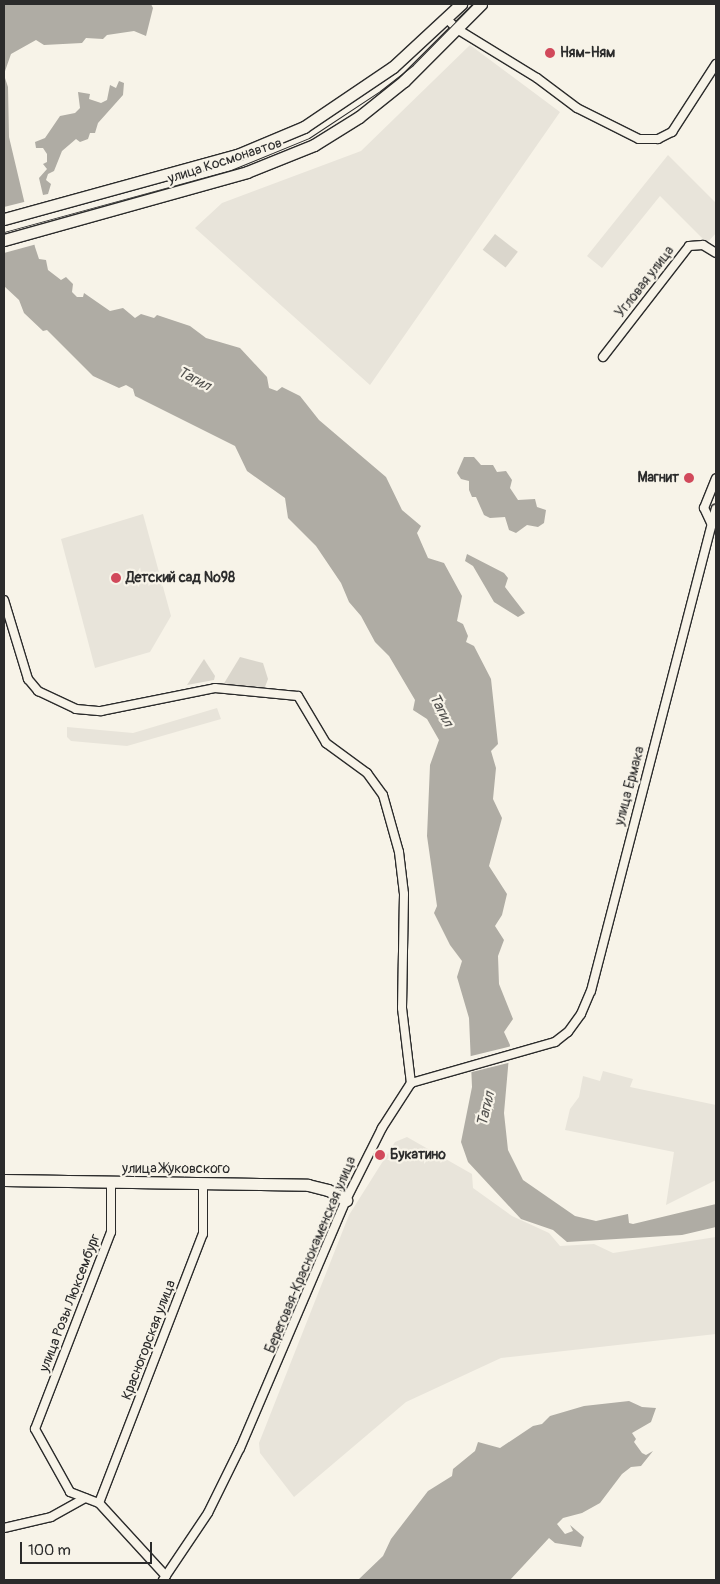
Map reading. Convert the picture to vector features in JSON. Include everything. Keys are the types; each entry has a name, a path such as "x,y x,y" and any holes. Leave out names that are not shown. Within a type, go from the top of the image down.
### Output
{"main road":[{"name":"улица Космонавтов","path":"4,219 237,155 304,127 393,67 461,4"},
{"name":"улица Космонавтов","path":"4,240 247,172 314,145 359,117 404,81 481,4"},
{"name":"улица Жуковского","path":"4,1180 111,1184 308,1185 328,1190 346,1200"}],"street":[{"path":"447,19 457,29 537,78 570,104 607,121 623,133 639,139 658,139 672,132 716,64"},
{"name":"Угловая улица","path":"602,357 689,246 703,245 716,253"},
{"path":"712,525 704,508 716,478"},
{"name":"улица Ермака","path":"411,1083 442,1072 539,1048 554,1042 568,1032 581,1014 591,991 716,509"},
{"path":"4,600 28,679 38,691 76,709 101,711 215,688 298,696 326,743 367,773 383,795 400,861 404,894 402,1008 411,1083"},
{"name":"Береговая-Краснокаменская улица","path":"165,1578 208,1513 240,1448 346,1200 382,1128 411,1083"},
{"name":"Красногорская улица","path":"98,1503 204,1234 203,1183"},
{"name":"улица Розы Люксембург","path":"85,1498 70,1492 35,1429 111,1232 111,1184"},
{"path":"4,1528 51,1516 85,1498 98,1503 165,1578"}],"shaded area":[{"path":"470,45 560,112 370,385 195,228 222,203 361,151"},
{"path":"668,155 716,203 716,233 707,243 660,196 602,268 587,256"},
{"path":"495,234 518,252 506,268 483,250"},
{"name":"Детский сад №98","path":"143,514 171,616 150,652 95,668 61,539"},
{"path":"240,657 263,663 268,679 265,687 258,690 223,685"},
{"path":"204,659 215,676 214,680 187,685"},
{"path":"217,708 221,719 127,746 71,741 67,737 67,727 133,733"},
{"path":"603,1071 633,1079 630,1087 716,1105 716,1180 666,1205 674,1152 565,1130 570,1109 579,1097 583,1076 600,1081"},
{"path":"407,1137 472,1174 473,1188 512,1216 549,1233 560,1246 594,1244 613,1253 716,1237 716,1334 501,1358 406,1402 294,1497 260,1453 259,1443 349,1215 395,1142"}],"water":[{"path":"4,4 151,4 153,8 146,36 134,31 107,35 103,39 86,38 82,43 44,45 36,40 11,54 4,74"},
{"name":"Тагил","path":"4,75 8,87 9,137 35,247 39,259 46,260 48,270 61,280 66,277 73,284 72,292 77,297 83,297 84,293 110,311 123,308 135,318 141,314 154,318 157,315 190,326 206,338 240,348 267,377 269,388 277,391 282,387 300,396 319,420 386,477 402,510 421,526 417,533 428,558 444,563 462,596 457,621 463,624 468,636 466,642 474,646 491,679 498,744 491,751 496,768 493,799 502,818 489,866 507,894 502,915 495,926 504,940 498,956 499,984 513,1019 504,1032 510,1045 504,1113 508,1150 523,1180 575,1216 596,1221 628,1214 629,1223 633,1224 716,1204 716,1227 682,1235 567,1242 553,1230 521,1219 468,1162 461,1142 472,1087 469,1018 457,977 462,961 450,945 434,913 437,906 427,836 430,765 439,740 427,719 413,710 415,700 389,656 375,642 361,616 349,602 341,583 316,546 288,518 285,498 247,471 235,446 135,396 133,389 126,385 119,388 93,376 47,330 43,331 24,313 19,300 4,286"},
{"path":"119,81 124,83 123,95 98,123 95,133 90,133 88,139 80,142 76,139 62,151 54,171 48,174 46,180 51,184 48,194 43,195 39,178 47,169 43,164 47,162 47,154 43,148 36,148 35,142 45,138 60,116 75,113 80,108 78,92 90,94 89,99 101,103 107,100 110,85 116,88"},
{"path":"464,457 474,457 481,465 493,465 497,472 506,471 512,480 510,488 518,500 535,499 537,507 546,510 544,523 538,527 527,525 516,533 509,530 505,517 490,518 484,515 476,497 472,497 469,490 469,481 461,479 457,473"},
{"path":"467,554 504,573 508,578 505,587 525,613 518,617 494,602 473,566 465,561"},
{"path":"629,1401 642,1407 656,1408 651,1422 632,1433 636,1439 634,1442 642,1453 646,1455 653,1451 641,1466 631,1467 622,1474 600,1503 582,1513 563,1518 557,1524 565,1534 573,1531 570,1525 584,1537 581,1547 555,1543 549,1538 510,1580 358,1580 383,1556 391,1539 428,1491 452,1476 453,1469 475,1451 478,1442 500,1448 533,1426 542,1424 550,1416 584,1406"}],"pier":[{"path":"28,201 37,244 4,253 4,207"},
{"path":"512,1046 512,1062 468,1073 467,1057"}],"tram line":[{"path":"4,232 231,170 309,138 380,91 413,65 473,4"}],"place":[{"name":"Ням-Ням","path":"550,53"},
{"name":"Магнит","path":"689,478"},
{"name":"Детский сад №98","path":"116,578"},
{"name":"Букатино","path":"380,1155"}]}
